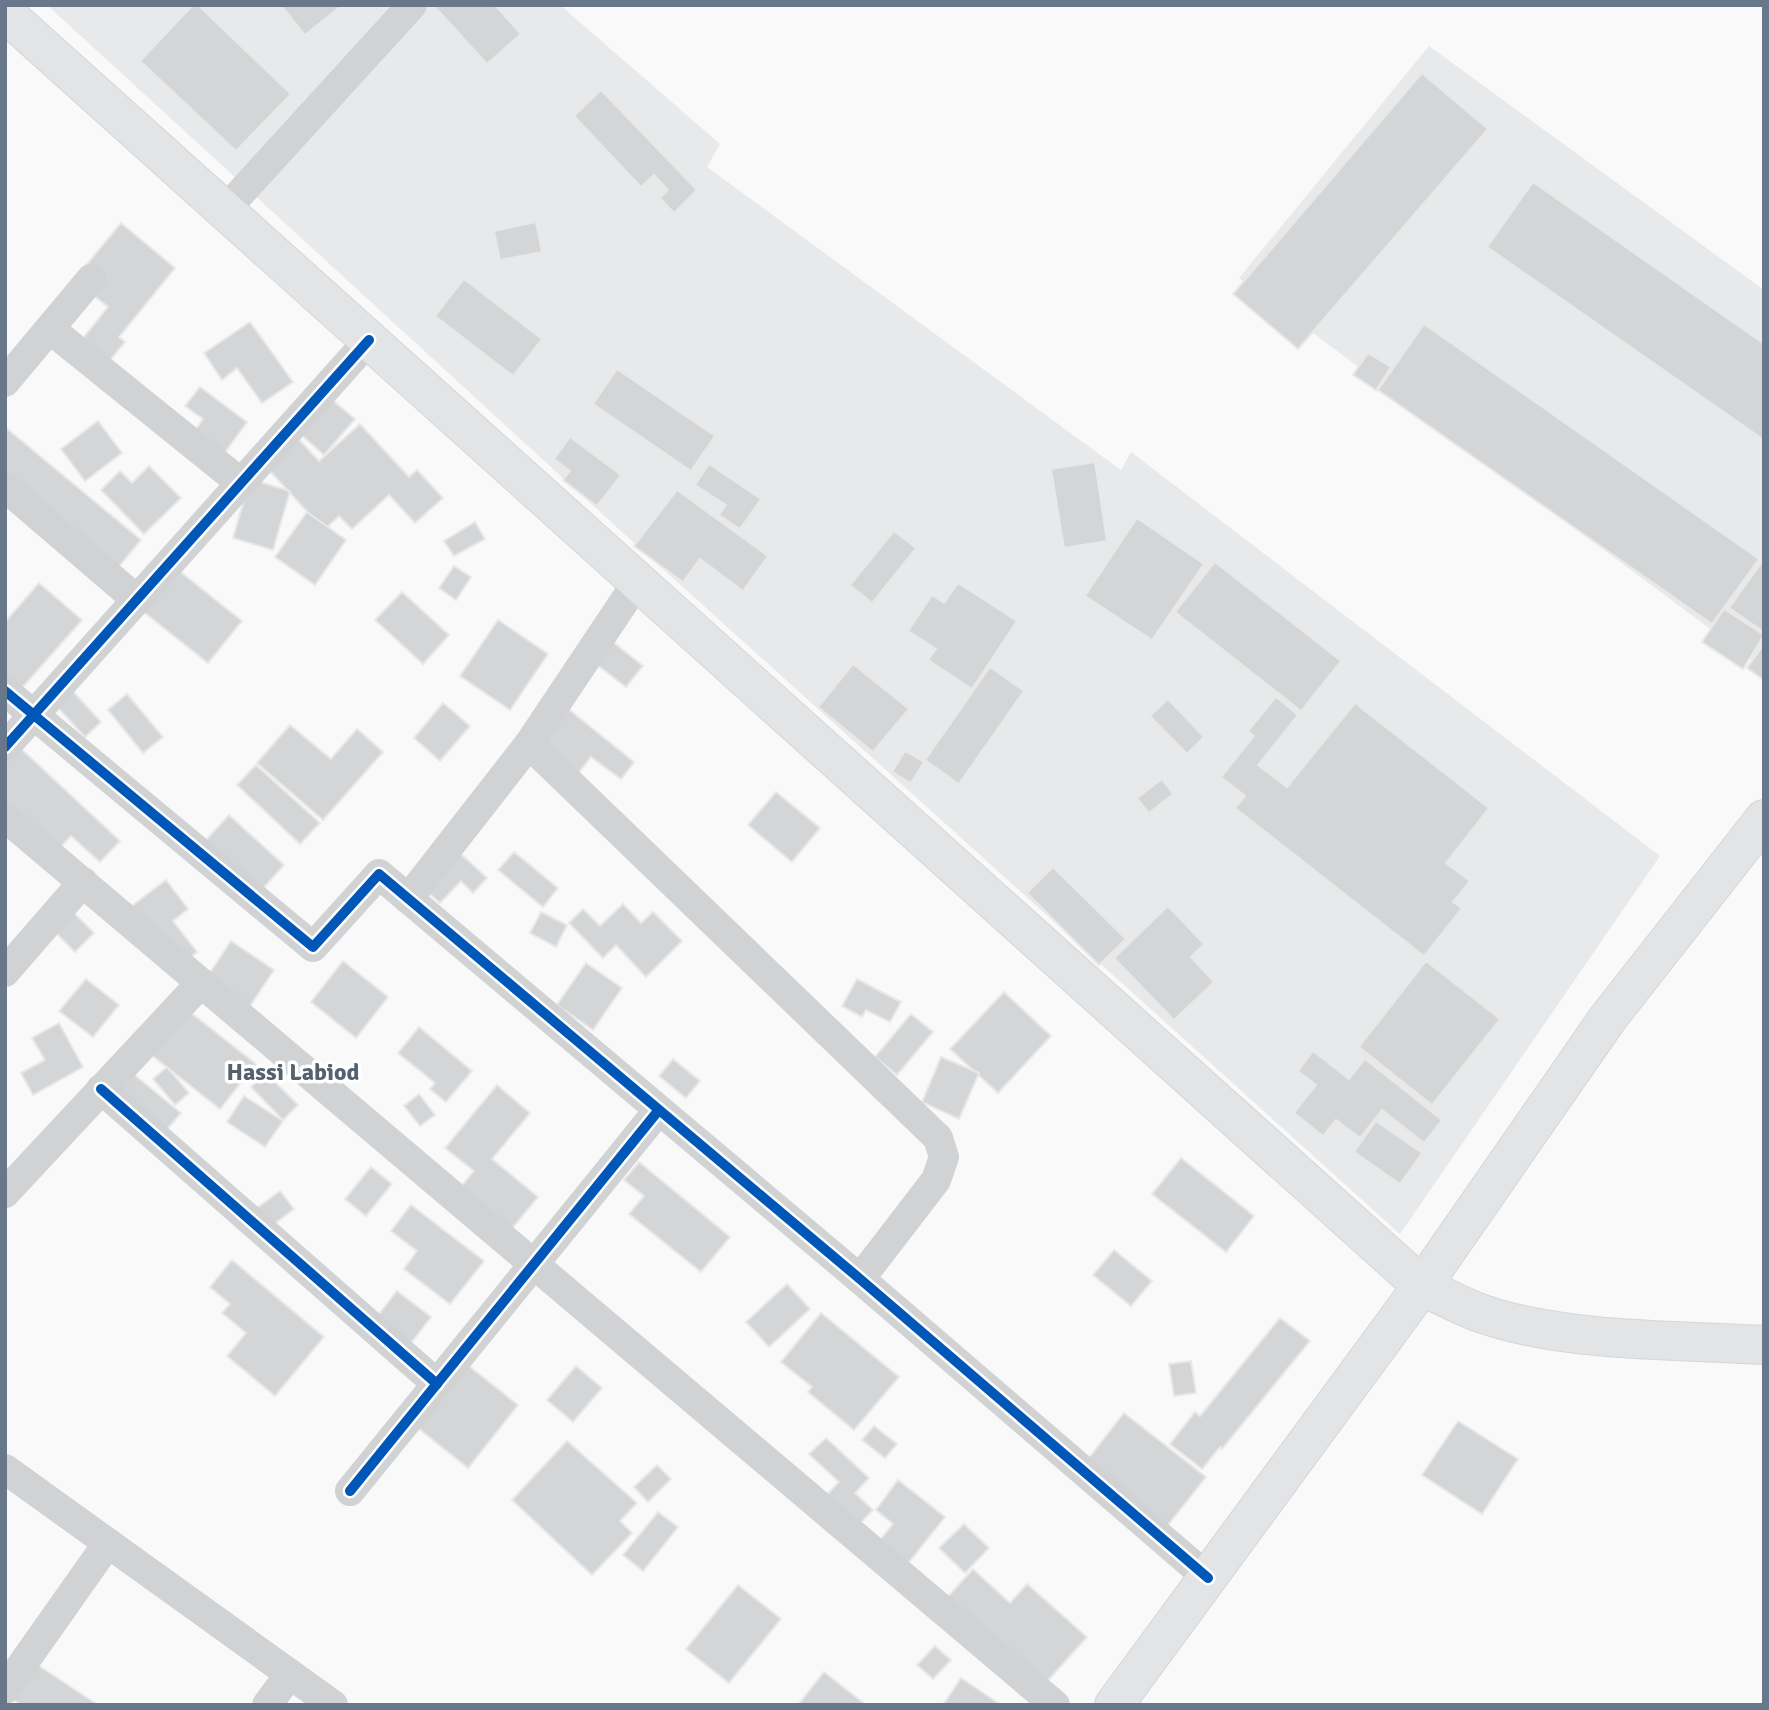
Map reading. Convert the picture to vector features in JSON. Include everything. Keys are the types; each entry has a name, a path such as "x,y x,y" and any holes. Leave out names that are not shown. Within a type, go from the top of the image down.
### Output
{"main road":[{"path":"5,13 1422,1286 1484,1315 1528,1326 1573,1332 1764,1345"},
{"path":"1114,1705 1422,1286 1608,1018 1764,819"}],"street":[{"path":"225,210 412,5"},
{"path":"5,382 91,279"},
{"path":"50,329 241,483"},
{"path":"5,747 369,340"},
{"path":"5,488 137,600"},
{"path":"408,899 529,744 638,581"},
{"path":"5,691 313,947 379,874 860,1279 1208,1578"},
{"path":"529,744 938,1138 944,1157 936,1180 860,1279"},
{"path":"5,817 1055,1705"},
{"path":"5,972 83,883"},
{"path":"5,1193 201,982"},
{"path":"101,1089 436,1384"},
{"path":"351,1491 658,1111"},
{"path":"5,1469 333,1705"},
{"path":"5,1689 108,1543"},
{"path":"268,1705 290,1674"}],"shaded area":[{"path":"47,5 560,5 720,144 707,167 1121,470 1131,452 1660,856 1400,1234 612,523"},
{"path":"1429,46 1764,290 1764,669 1239,278"}],"building":[{"path":"193,5 198,5 291,94 236,151 140,61"},
{"path":"281,5 342,5 305,35"},
{"path":"433,5 495,5 521,34 487,64"},
{"path":"1422,73 1488,129 1298,349 1233,294"},
{"path":"601,90 697,190 674,213 660,198 668,190 654,175 641,187 574,116"},
{"path":"1533,182 1764,344 1764,440 1487,247"},
{"path":"536,222 542,252 500,260 494,231"},
{"path":"121,223 175,268 119,337 125,342 106,365 79,343 108,307 74,280"},
{"path":"464,279 542,339 513,376 435,316"},
{"path":"250,322 293,382 262,403 237,368 222,380 204,353"},
{"path":"1424,324 1759,559 1712,624 1378,390"},
{"path":"1368,353 1391,367 1376,390 1353,375"},
{"path":"617,369 715,436 691,471 593,404"},
{"path":"200,387 247,422 215,466 186,444 203,419 185,406"},
{"path":"329,397 355,419 324,455 298,432"},
{"path":"98,421 122,453 85,481 61,449"},
{"path":"360,424 409,477 417,470 443,498 415,523 389,495 352,529 339,516 324,530 257,457 289,429 319,461"},
{"path":"5,427 141,540 106,582 5,499"},
{"path":"570,437 621,475 597,506 563,480 570,471 554,459"},
{"path":"1095,462 1107,541 1064,548 1051,469"},
{"path":"709,464 761,499 740,529 719,515 726,505 695,485"},
{"path":"149,466 181,498 144,534 101,490 120,471 132,483"},
{"path":"250,479 290,491 273,550 233,538"},
{"path":"677,490 768,556 743,591 700,559 683,582 634,546"},
{"path":"307,512 346,540 315,585 275,557"},
{"path":"1137,518 1204,564 1152,640 1085,596"},
{"path":"475,522 485,539 454,556 444,541"},
{"path":"894,531 916,548 872,603 850,585"},
{"path":"1764,559 1764,632 1729,608"},
{"path":"168,562 242,621 208,663 135,605"},
{"path":"1215,562 1341,661 1301,711 1175,612"},
{"path":"454,566 471,577 456,600 439,588"},
{"path":"39,583 82,620 13,698 5,691 5,622"},
{"path":"958,583 1017,621 972,689 928,660 936,649 908,631 932,595 944,603"},
{"path":"402,592 449,635 423,664 375,620"},
{"path":"1724,609 1764,635 1743,669 1702,642"},
{"path":"498,620 548,654 510,710 460,676"},
{"path":"604,635 643,666 626,687 587,657"},
{"path":"1764,644 1764,680 1747,668"},
{"path":"853,664 909,709 873,752 818,707"},
{"path":"990,667 1024,691 959,784 925,760"},
{"path":"68,686 101,722 85,737 52,701"},
{"path":"127,694 163,737 143,753 108,710"},
{"path":"551,695 634,762 621,779 591,757 576,776 522,734"},
{"path":"1276,697 1298,715 1258,765 1287,787 1355,703 1489,808 1446,863 1470,881 1453,902 1462,908 1424,956 1235,808 1245,796 1221,777 1254,736 1248,731"},
{"path":"1168,699 1204,737 1187,754 1150,716"},
{"path":"443,703 470,726 440,761 414,738"},
{"path":"290,725 331,759 357,729 383,752 323,820 257,763"},
{"path":"16,744 120,841 100,862 71,836 53,855 5,811 5,755"},
{"path":"905,751 924,762 911,783 892,772"},
{"path":"256,765 320,823 300,844 237,785"},
{"path":"1162,779 1173,794 1149,813 1137,798"},
{"path":"776,792 820,828 792,862 748,825"},
{"path":"229,815 284,865 249,904 194,853"},
{"path":"449,843 487,878 473,893 461,881 440,903 414,879"},
{"path":"514,852 558,888 543,907 498,870"},
{"path":"1053,867 1126,939 1099,965 1027,893"},
{"path":"166,880 188,909 173,921 197,952 172,972 124,912"},
{"path":"623,904 641,923 653,912 682,941 646,977 616,945 603,958 569,923 583,909 600,926"},
{"path":"1168,906 1204,944 1191,957 1214,982 1174,1020 1114,958"},
{"path":"68,907 94,933 75,952 49,926"},
{"path":"541,912 567,925 556,947 530,933"},
{"path":"231,941 274,970 246,1012 203,983"},
{"path":"343,961 388,997 356,1038 311,1002"},
{"path":"1426,961 1500,1019 1432,1105 1359,1047"},
{"path":"586,963 622,988 593,1030 557,1005"},
{"path":"86,979 119,1005 93,1037 59,1011"},
{"path":"857,979 901,1002 890,1022 866,1010 862,1017 842,1006"},
{"path":"1004,992 1051,1036 998,1093 950,1049"},
{"path":"176,1001 256,1064 220,1109 140,1046"},
{"path":"911,1014 933,1032 897,1075 875,1057"},
{"path":"59,1023 83,1067 33,1095 21,1073 45,1060 32,1038"},
{"path":"419,1027 472,1071 446,1102 430,1089 435,1083 398,1053"},
{"path":"1313,1051 1349,1079 1365,1059 1442,1120 1424,1143 1382,1110 1360,1138 1336,1120 1323,1136 1294,1113 1316,1085 1298,1071"},
{"path":"941,1057 979,1073 959,1119 922,1102"},
{"path":"673,1059 700,1081 686,1098 659,1076"},
{"path":"167,1067 189,1093 175,1105 153,1079"},
{"path":"126,1068 181,1113 160,1137 106,1092"},
{"path":"266,1073 298,1105 283,1120 251,1087"},
{"path":"497,1085 530,1113 492,1159 538,1197 505,1237 454,1195 474,1171 445,1148"},
{"path":"419,1094 435,1115 420,1126 404,1106"},
{"path":"244,1096 283,1121 265,1147 227,1122"},
{"path":"1376,1121 1422,1153 1400,1184 1354,1152"},
{"path":"1181,1158 1254,1216 1226,1252 1152,1194"},
{"path":"639,1162 730,1237 701,1272 629,1214 644,1196 624,1180"},
{"path":"371,1167 392,1184 366,1216 345,1199"},
{"path":"280,1191 294,1209 266,1230 253,1211"},
{"path":"411,1205 484,1261 450,1304 404,1269 417,1251 391,1231"},
{"path":"1114,1250 1152,1281 1131,1306 1093,1275"},
{"path":"232,1260 324,1337 275,1396 227,1356 246,1333 222,1313 230,1304 210,1287"},
{"path":"787,1284 810,1309 769,1347 746,1322"},
{"path":"397,1291 431,1317 411,1343 377,1317"},
{"path":"821,1313 899,1377 854,1430 808,1392 812,1387 781,1362"},
{"path":"1280,1318 1310,1341 1222,1449 1220,1447 1202,1469 1170,1444 1195,1412 1200,1416"},
{"path":"454,1354 518,1405 468,1468 403,1416"},
{"path":"1191,1361 1196,1393 1174,1396 1169,1364"},
{"path":"576,1366 602,1388 573,1422 547,1400"},
{"path":"1124,1413 1206,1477 1167,1526 1085,1463"},
{"path":"1458,1421 1518,1459 1482,1514 1422,1475"},
{"path":"874,1426 897,1444 885,1458 862,1440"},
{"path":"826,1438 869,1478 855,1493 873,1510 854,1530 822,1500 839,1482 809,1454"},
{"path":"567,1441 637,1503 620,1521 632,1533 592,1575 512,1500"},
{"path":"657,1465 671,1479 648,1502 634,1487"},
{"path":"898,1480 945,1517 905,1567 876,1545 893,1524 876,1510"},
{"path":"658,1512 678,1527 643,1571 623,1555"},
{"path":"964,1524 989,1548 965,1573 939,1548"},
{"path":"973,1569 1010,1603 1027,1584 1087,1637 1042,1687 944,1601"},
{"path":"738,1585 781,1619 729,1683 686,1649"},
{"path":"935,1646 951,1660 933,1679 917,1665"},
{"path":"18,1652 98,1705 21,1705 5,1694"},
{"path":"824,1672 866,1705 798,1705"},
{"path":"961,1678 1001,1705 943,1705"}],"cycle path":[{"path":"5,747 369,340"},
{"path":"5,691 313,947 379,874 860,1279 1208,1578"},
{"path":"101,1089 437,1384"},
{"path":"350,1491 658,1111"}],"district":[{"name":"Hassi Labiod","path":"293,1072"}]}
